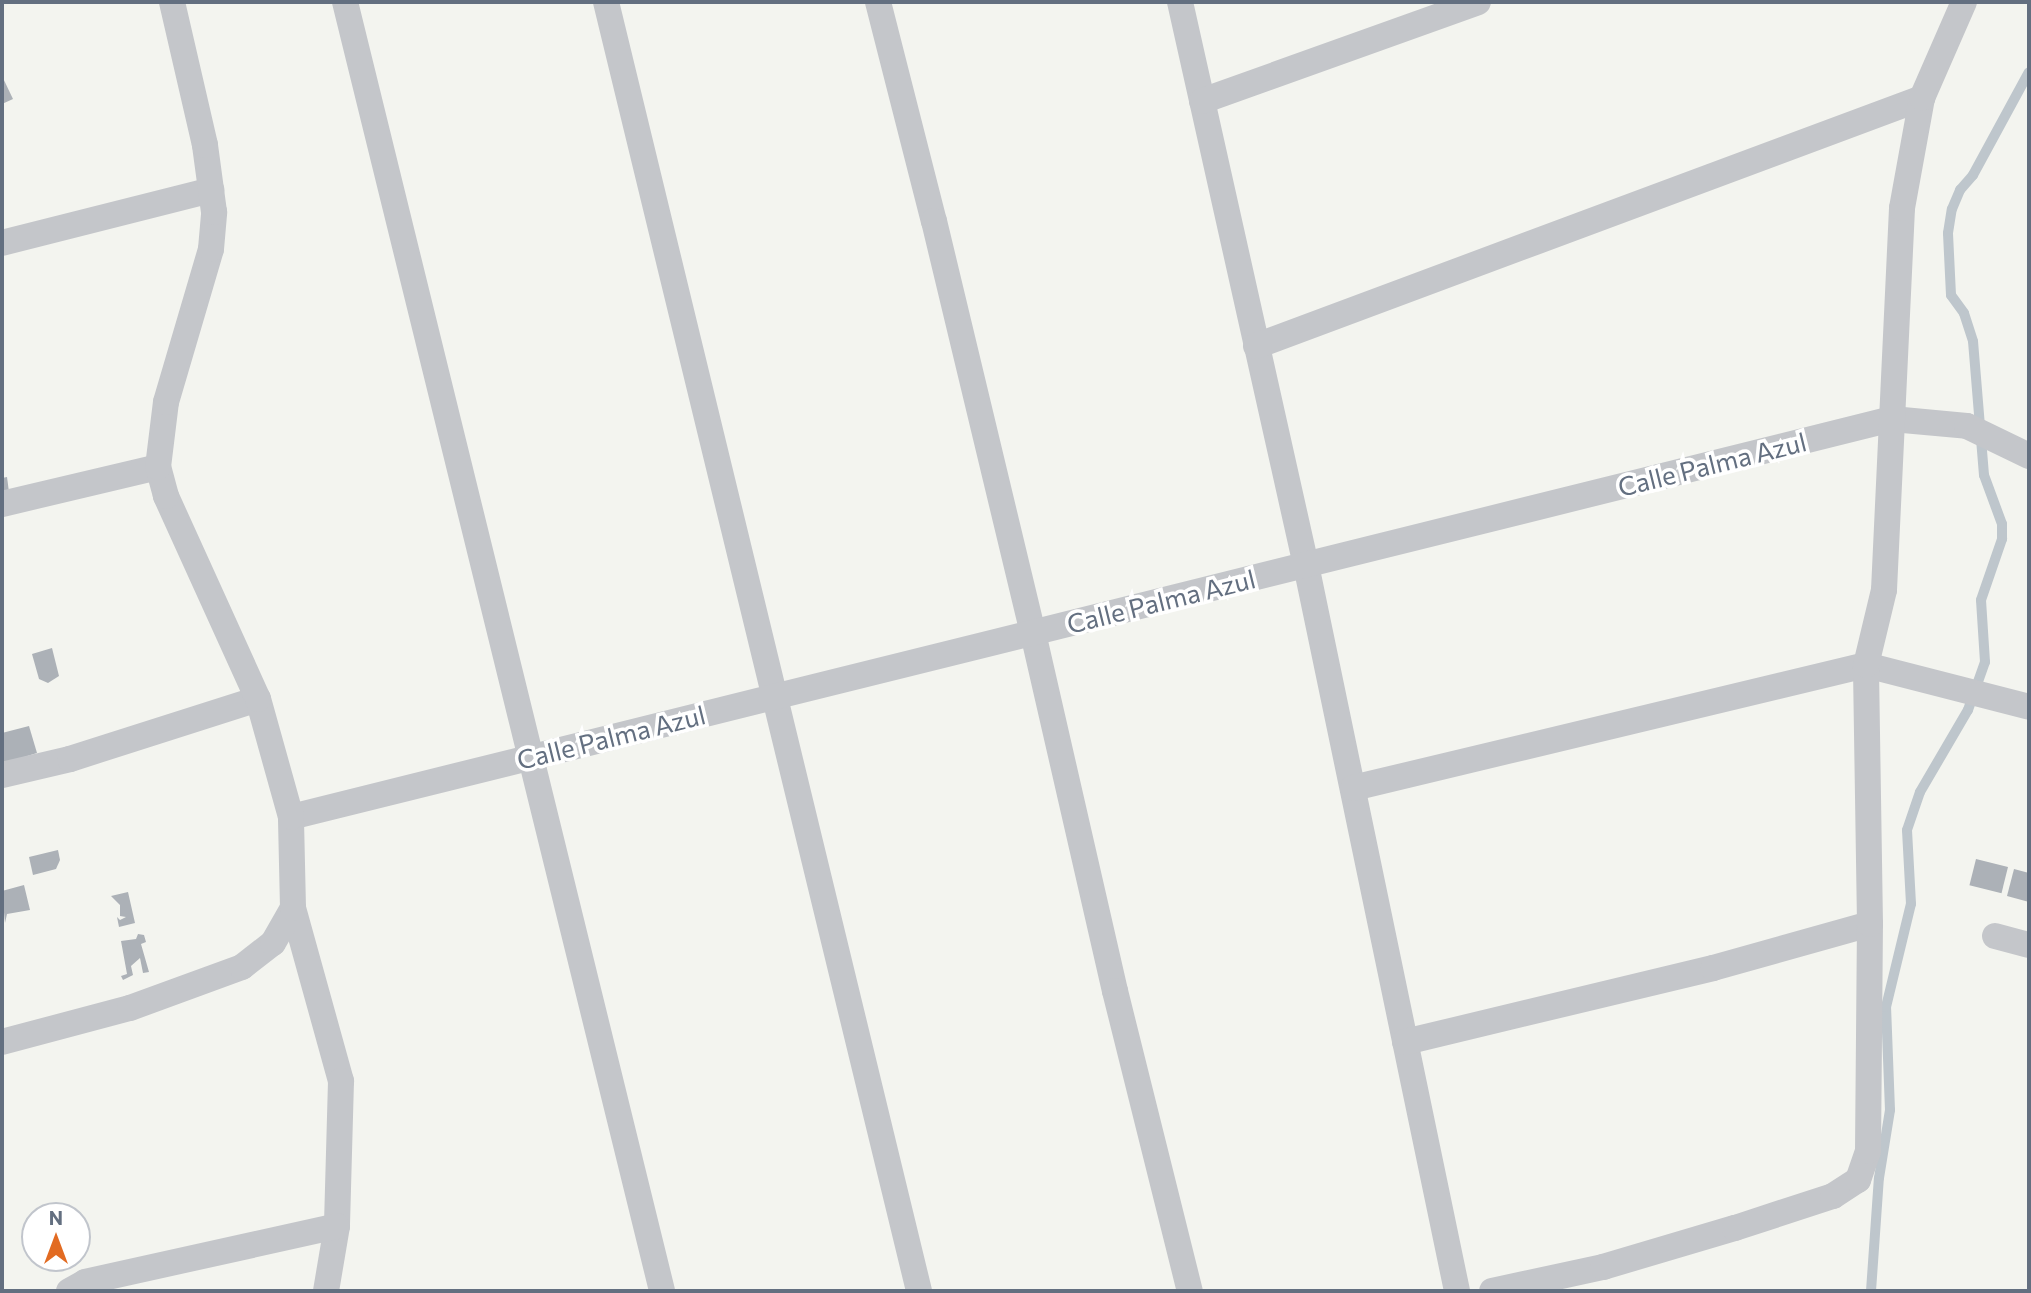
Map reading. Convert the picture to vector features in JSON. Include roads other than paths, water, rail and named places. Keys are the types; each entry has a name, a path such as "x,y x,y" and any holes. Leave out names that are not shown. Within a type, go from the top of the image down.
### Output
{"street":[{"path":"172,2 205,145 214,212 211,249 166,402 158,467 166,496 258,699 290,817 293,908 341,1080 337,1226 326,1291"},
{"path":"345,2 662,1291"},
{"path":"606,2 919,1291"},
{"path":"878,2 1033,633 1115,991 1190,1291"},
{"path":"1180,2 1306,565 1457,1291"},
{"path":"1202,100 1478,2"},
{"path":"1493,1291 1603,1267 1735,1228 1833,1196 1858,1180 1868,1151 1870,924 1866,665 1884,590 1902,208 1922,98 1965,2"},
{"path":"1256,346 1922,98"},
{"path":"2,243 211,190"},
{"name":"Calle Palma Azul","path":"290,817 1892,419 1967,426 2029,456"},
{"path":"2,504 158,467"},
{"path":"1353,788 1866,665 2029,707"},
{"path":"2,775 70,760 258,699"},
{"path":"2,1042 130,1008 242,967 273,943 293,908"},
{"path":"1405,1042 1713,968 1870,924"},
{"path":"1996,936 2029,946"},
{"path":"69,1291 85,1282 337,1226"}],"waterway":[{"path":"1871,1291 1879,1178 1890,1110 1886,1007 1911,904 1907,830 1920,792 1968,710 1985,662 1981,600 2002,539 2002,524 1984,475 1973,341 1964,313 1951,295 1948,233 1952,209 1960,190 1973,175 2029,72"}]}
